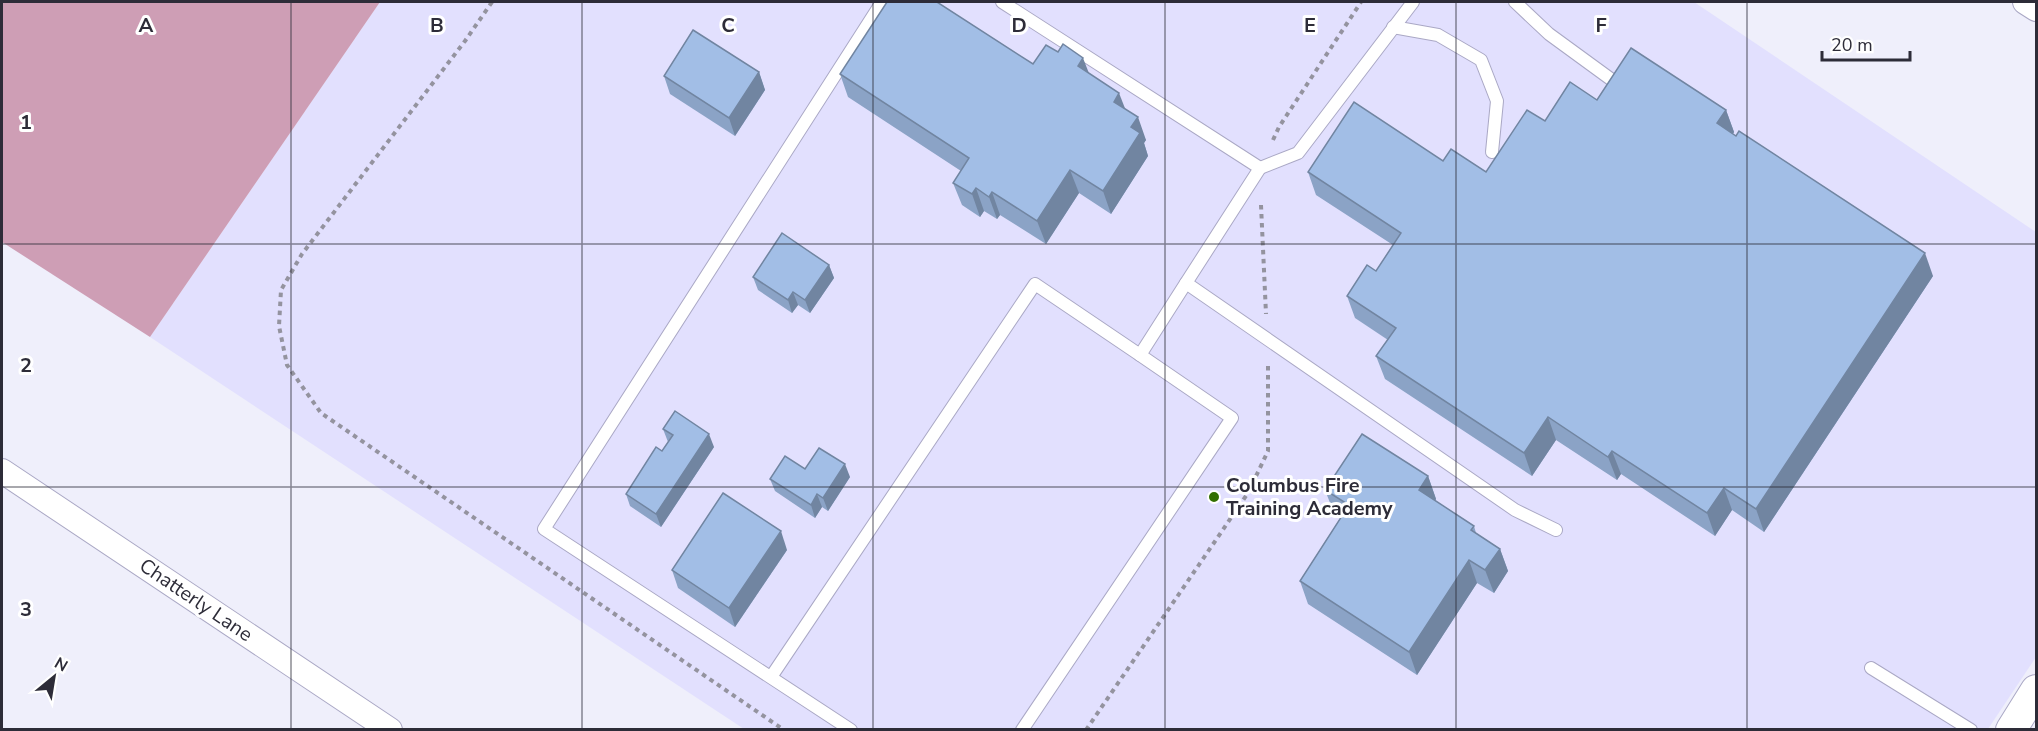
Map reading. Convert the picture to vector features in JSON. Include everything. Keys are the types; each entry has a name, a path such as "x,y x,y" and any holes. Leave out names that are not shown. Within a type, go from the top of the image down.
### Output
{"street":[{"path":"2025,2 2037,9"},
{"name":"Chatterly Lane","path":"2,471 390,729"},
{"path":"2011,729 2037,690"}],"lane":[{"path":"851,729 544,529 882,2"},
{"path":"1002,2 1260,168"},
{"path":"1140,355 1260,168 1298,153 1413,2"},
{"path":"1515,2 1549,34 1612,80"},
{"path":"1393,27 1438,35 1481,60 1497,101 1492,152"},
{"path":"1186,283 1515,510 1556,530"},
{"path":"771,677 1035,284 1232,418 1022,729"},
{"path":"1871,668 1971,729"}],"path":[{"path":"492,2 465,41 302,255 281,290 279,326 287,365 321,412 784,729"},
{"path":"1279,127 1361,2"}],"shaded area":[{"path":"2,2 380,2 150,337 2,242"},
{"name":"Columbus Fire Training Academy","path":"380,2 1694,2 2036,232 2036,657 1988,729 744,729 150,337"}],"building":[{"path":"887,2 937,2 1033,64 1046,45 1058,52 1063,44 1083,58 1078,66 1119,93 1114,102 1138,117 1131,127 1140,133 1103,191 1070,170 1037,221 992,192 989,197 976,188 972,194 953,183 969,158 840,74"},
{"path":"693,30 759,72 729,118 664,76"},
{"path":"1631,48 1726,110 1717,123 1736,136 1739,131 1925,253 1756,509 1724,488 1707,513 1612,451 1608,457 1548,417 1524,453 1376,356 1396,328 1347,296 1367,265 1376,271 1401,233 1308,172 1354,102 1443,161 1451,149 1486,172 1527,110 1545,121 1570,82 1597,100"},
{"path":"782,233 829,265 805,300 793,292 788,300 753,277"},
{"path":"675,411 709,434 656,514 626,494 656,447 662,451 673,435 663,429"},
{"path":"1362,434 1428,476 1419,490 1474,526 1471,530 1500,549 1485,570 1469,560 1409,652 1300,581 1349,505 1325,490"},
{"path":"819,448 845,464 823,498 817,494 811,505 770,479 785,456 805,469"},
{"path":"723,493 781,531 729,608 672,570"}],"place":[{"name":"Columbus Fire Training Academy","path":"1214,497"}]}
